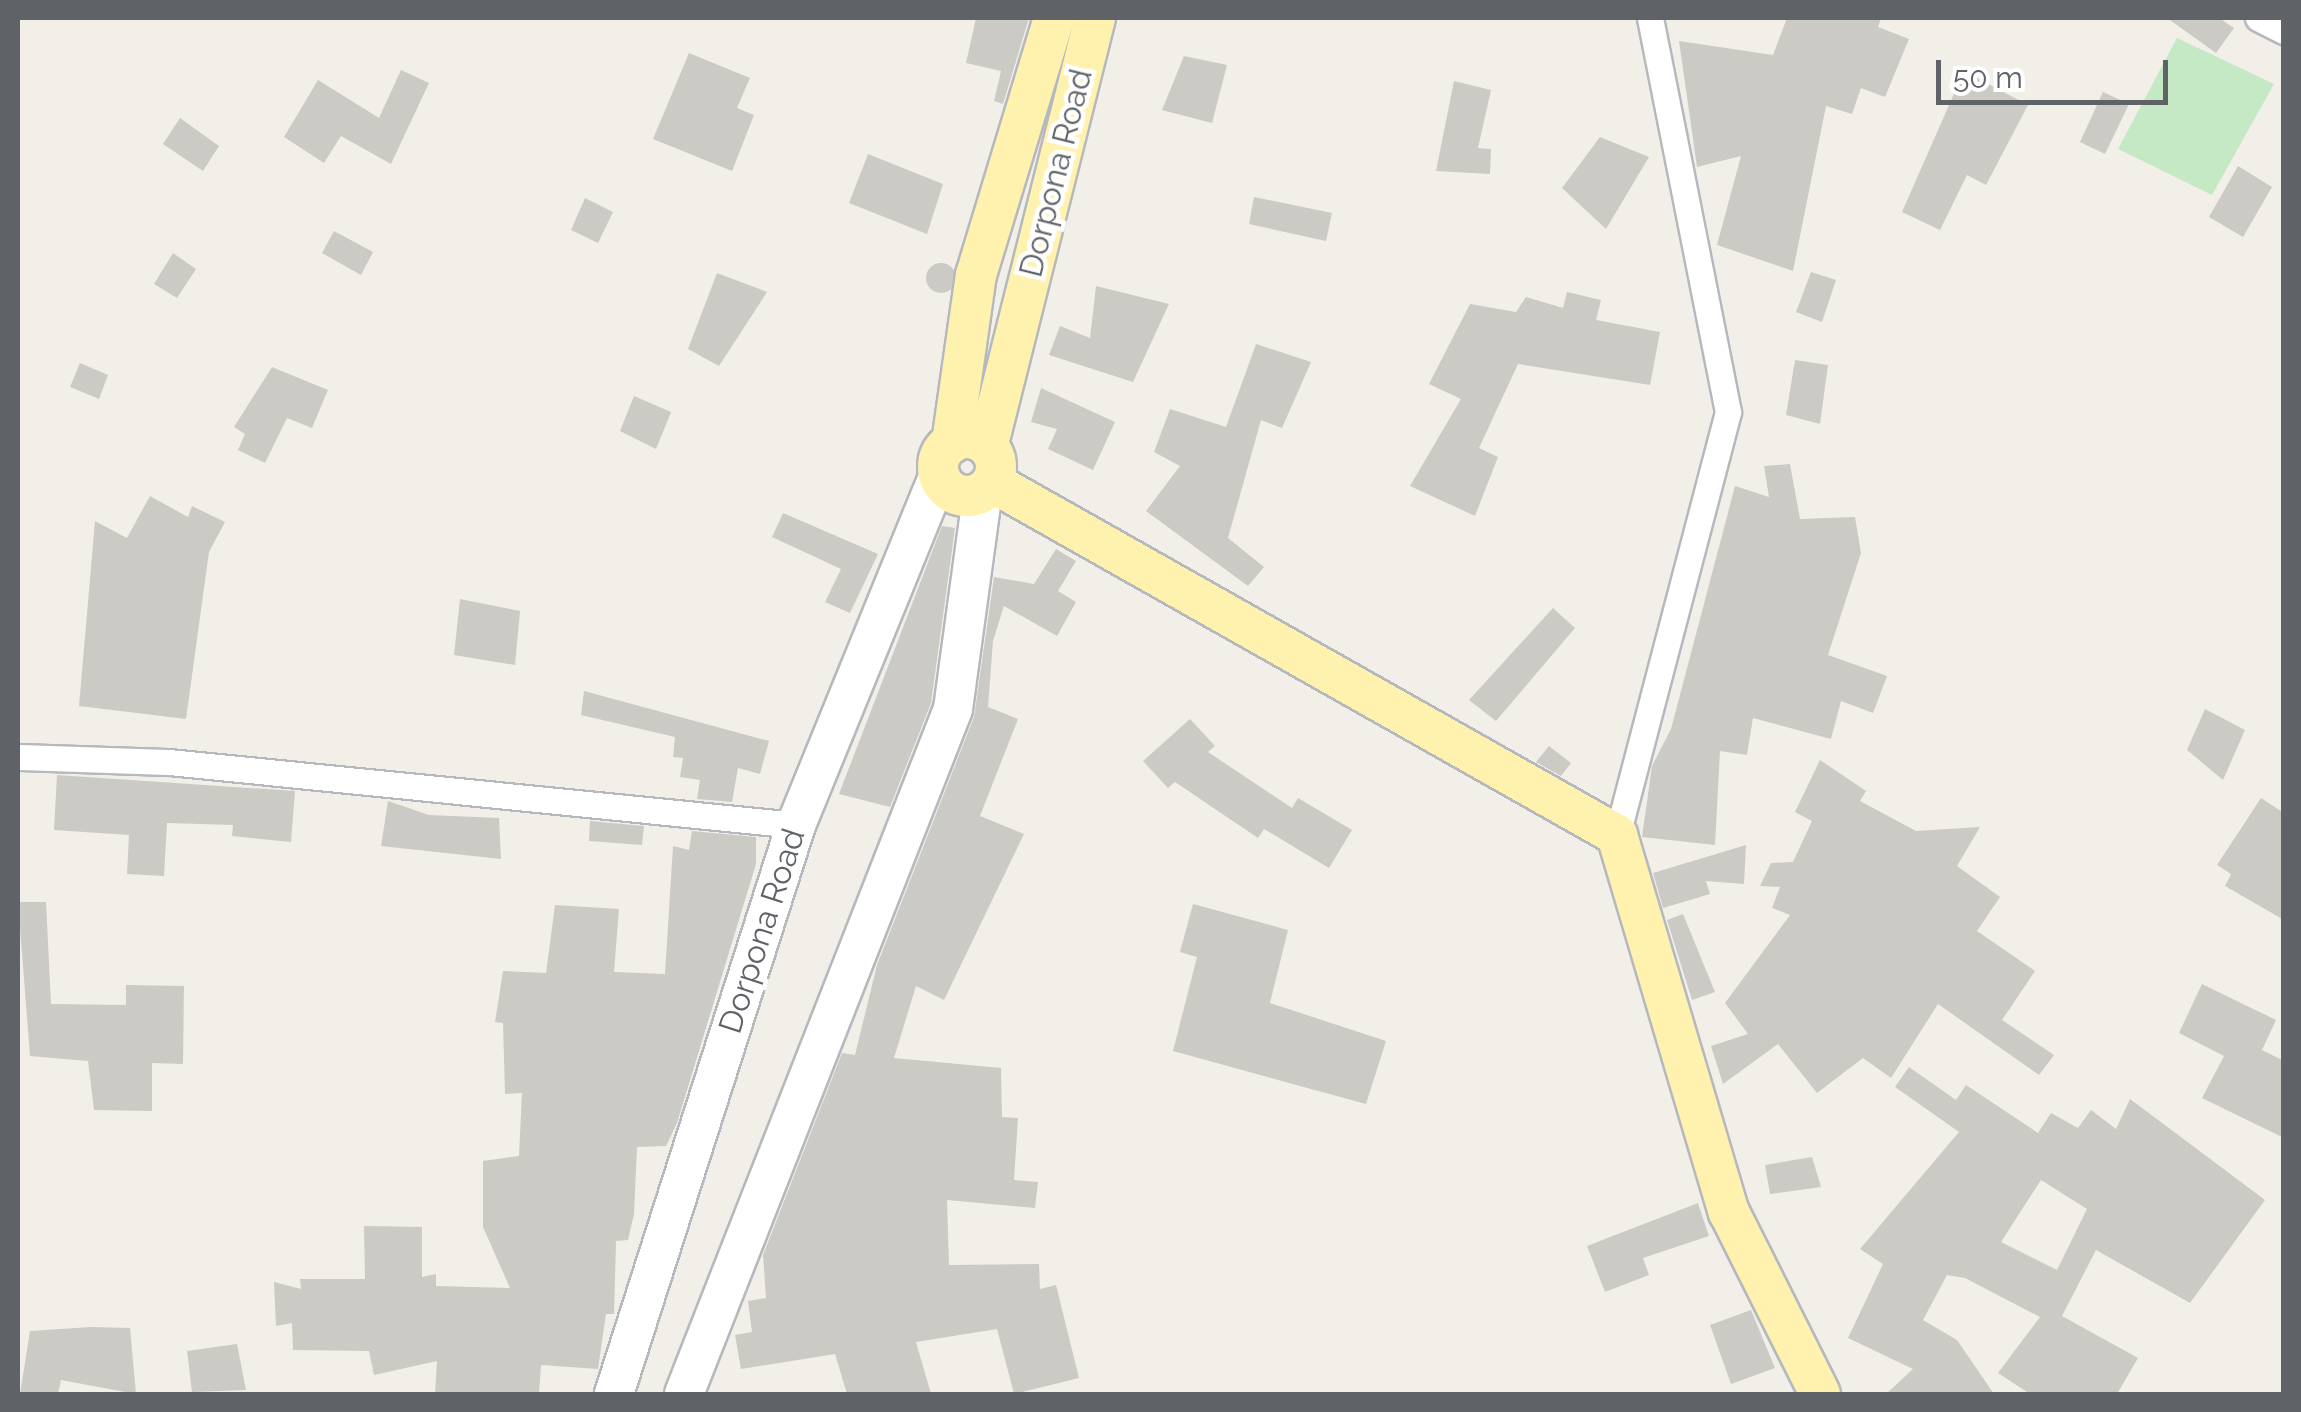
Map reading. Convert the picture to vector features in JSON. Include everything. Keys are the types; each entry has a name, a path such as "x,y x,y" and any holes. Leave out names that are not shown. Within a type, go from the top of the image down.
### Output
{"main road":[{"name":"Dorpona Road","path":"971,467 976,275 1054,18"},
{"name":"Dorpona Road","path":"971,467 1095,18"},
{"path":"971,467 1618,835 1729,1212 1820,1394"}],"street":[{"path":"1618,835 1728,412 1650,18"},
{"path":"2258,18 2284,32"},
{"name":"Dorpona Road","path":"614,1394 796,824 971,467"},
{"name":"Dorpona Road","path":"684,1394 953,709 971,467"},
{"path":"18,757 168,762 796,824"}],"green space":[{"path":"2177,38 2274,84 2212,195 2118,149"}],"building":[{"path":"976,18 1029,18 1003,104 994,101 1001,71 966,63"},
{"path":"1787,18 1881,18 1878,27 1909,39 1885,97 1861,88 1852,114 1826,106 1793,271 1717,245 1741,156 1697,167 1679,41 1773,55"},
{"path":"2167,18 2219,18 2234,28 2216,53"},
{"path":"689,53 750,78 737,108 754,115 732,171 653,139"},
{"path":"1184,56 1227,65 1212,123 1162,110"},
{"path":"401,70 429,83 391,164 341,136 324,163 284,137 318,80 379,118"},
{"path":"1964,71 2028,105 1986,185 1967,175 1940,230 1902,212"},
{"path":"1454,81 1491,90 1478,148 1491,149 1490,174 1436,171"},
{"path":"2103,92 2129,104 2105,154 2080,142"},
{"path":"180,118 219,146 203,171 163,144"},
{"path":"1600,137 1649,157 1606,229 1562,188"},
{"path":"868,154 943,184 927,234 849,203"},
{"path":"2238,166 2272,187 2243,237 2209,217"},
{"path":"1254,197 1332,213 1326,241 1249,224"},
{"path":"585,198 613,212 598,243 571,230"},
{"path":"334,231 373,252 361,275 322,253"},
{"path":"173,253 196,269 177,298 154,284"},
{"path":"941,263 952,267 956,278 952,289 941,293 930,289 926,278 930,267"},
{"path":"1811,272 1836,280 1822,322 1796,312"},
{"path":"717,273 767,292 719,366 688,349"},
{"path":"1096,286 1169,304 1133,382 1049,355 1060,326 1090,338"},
{"path":"1567,292 1601,300 1596,320 1660,332 1650,385 1518,364 1479,448 1498,457 1475,516 1410,486 1461,399 1429,384 1470,304 1516,312 1526,297 1563,308"},
{"path":"1256,344 1311,362 1282,428 1261,420 1228,538 1264,567 1248,586 1146,511 1180,466 1154,452 1170,409 1226,427"},
{"path":"1795,360 1828,365 1820,424 1786,415"},
{"path":"80,363 108,375 99,399 70,387"},
{"path":"272,367 328,390 312,428 287,418 265,463 238,450 245,434 234,427"},
{"path":"1041,388 1115,422 1093,470 1048,449 1057,429 1031,422"},
{"path":"634,396 671,412 656,449 620,431"},
{"path":"1790,464 1800,519 1855,517 1861,553 1828,655 1887,676 1873,713 1841,701 1831,739 1753,718 1747,755 1720,751 1715,845 1642,837 1652,766 1671,729 1735,486 1769,497 1764,466"},
{"path":"150,496 188,517 192,506 225,522 209,552 186,719 79,706 95,521 127,538"},
{"path":"783,513 878,554 850,613 825,602 841,569 772,537"},
{"path":"942,526 955,528 931,703 890,807 839,794"},
{"path":"1056,549 1076,561 1058,591 1076,602 1057,636 1004,606 993,641 988,707 1018,719 980,816 1024,834 944,1000 916,986 894,1058 1001,1068 1002,1117 1018,1118 1014,1180 1038,1182 1035,1208 947,1200 949,1265 1039,1264 1040,1289 1056,1285 1079,1378 1014,1394 997,1329 916,1342 931,1394 847,1394 835,1354 741,1369 735,1335 752,1332 748,1301 766,1298 763,1255 842,1053 855,1055 877,965 974,717 994,577 1034,584"},
{"path":"460,599 520,611 515,665 454,655"},
{"path":"1553,608 1575,628 1496,721 1469,700"},
{"path":"584,691 769,741 760,774 738,768 732,802 697,799 700,780 680,777 683,758 673,757 675,737 581,715"},
{"path":"2205,709 2245,730 2223,780 2187,750"},
{"path":"1190,719 1215,746 1208,752 1292,808 1298,798 1352,830 1329,868 1264,829 1258,838 1175,782 1168,788 1143,761"},
{"path":"1549,746 1571,763 1561,776 1536,762"},
{"path":"1820,760 1866,791 1860,801 1916,831 1980,827 1957,866 2000,897 1977,931 2035,971 2002,1020 2054,1055 2039,1075 1938,1004 1891,1078 1863,1058 1817,1093 1778,1044 1723,1084 1711,1046 1748,1034 1725,1003 1790,915 1772,908 1780,887 1760,886 1771,863 1793,862 1812,821 1795,812"},
{"path":"57,775 295,791 291,842 232,836 233,825 167,823 164,876 127,874 129,835 54,830"},
{"path":"2261,798 2284,813 2284,920 2225,886 2231,874 2217,865"},
{"path":"388,801 429,815 499,818 501,859 381,846"},
{"path":"590,821 644,826 642,845 589,841"},
{"path":"692,831 756,837 756,864 677,1123 666,1146 637,1147 634,1214 628,1240 616,1241 614,1314 606,1314 598,1369 541,1365 539,1394 435,1394 437,1361 374,1375 369,1351 293,1350 292,1323 276,1326 274,1282 301,1289 300,1279 365,1279 364,1226 422,1227 422,1277 436,1274 436,1286 510,1288 483,1227 483,1161 519,1156 522,1093 505,1094 503,1023 495,1022 503,971 546,973 555,905 619,909 614,972 665,974 673,846 689,850"},
{"path":"1746,845 1744,884 1706,881 1710,894 1663,908 1653,873"},
{"path":"18,902 46,902 51,1004 126,1005 126,985 184,986 183,1064 152,1063 152,1111 94,1110 88,1061 30,1056"},
{"path":"1193,904 1288,930 1270,1003 1386,1041 1366,1104 1173,1051 1197,957 1180,952"},
{"path":"1683,914 1715,992 1692,1000 1667,920"},
{"path":"2202,984 2276,1020 2262,1050 2284,1061 2284,1138 2202,1098 2224,1056 2179,1033"},
{"path":"1909,1067 1956,1100 1966,1085 2038,1133 2051,1113 2078,1128 2091,1110 2116,1129 2130,1099 2265,1200 2190,1303 2096,1250 2062,1316 2138,1358 2117,1394 2030,1394 1998,1373 2040,1317 1965,1278 1947,1275 1923,1320 1957,1340 1994,1394 1886,1394 1913,1369 1848,1338 1883,1264 1860,1249 1959,1132 1895,1087","holes":["2041,1180 2087,1209 2057,1270 2001,1242"]},
{"path":"1812,1157 1821,1187 1770,1194 1765,1165"},
{"path":"1698,1203 1709,1236 1643,1258 1649,1275 1605,1292 1587,1246"},
{"path":"1751,1310 1775,1368 1731,1384 1710,1325"},
{"path":"130,1328 136,1394 61,1380 58,1394 20,1394 30,1331"},
{"path":"237,1344 246,1390 192,1392 187,1351"}]}
